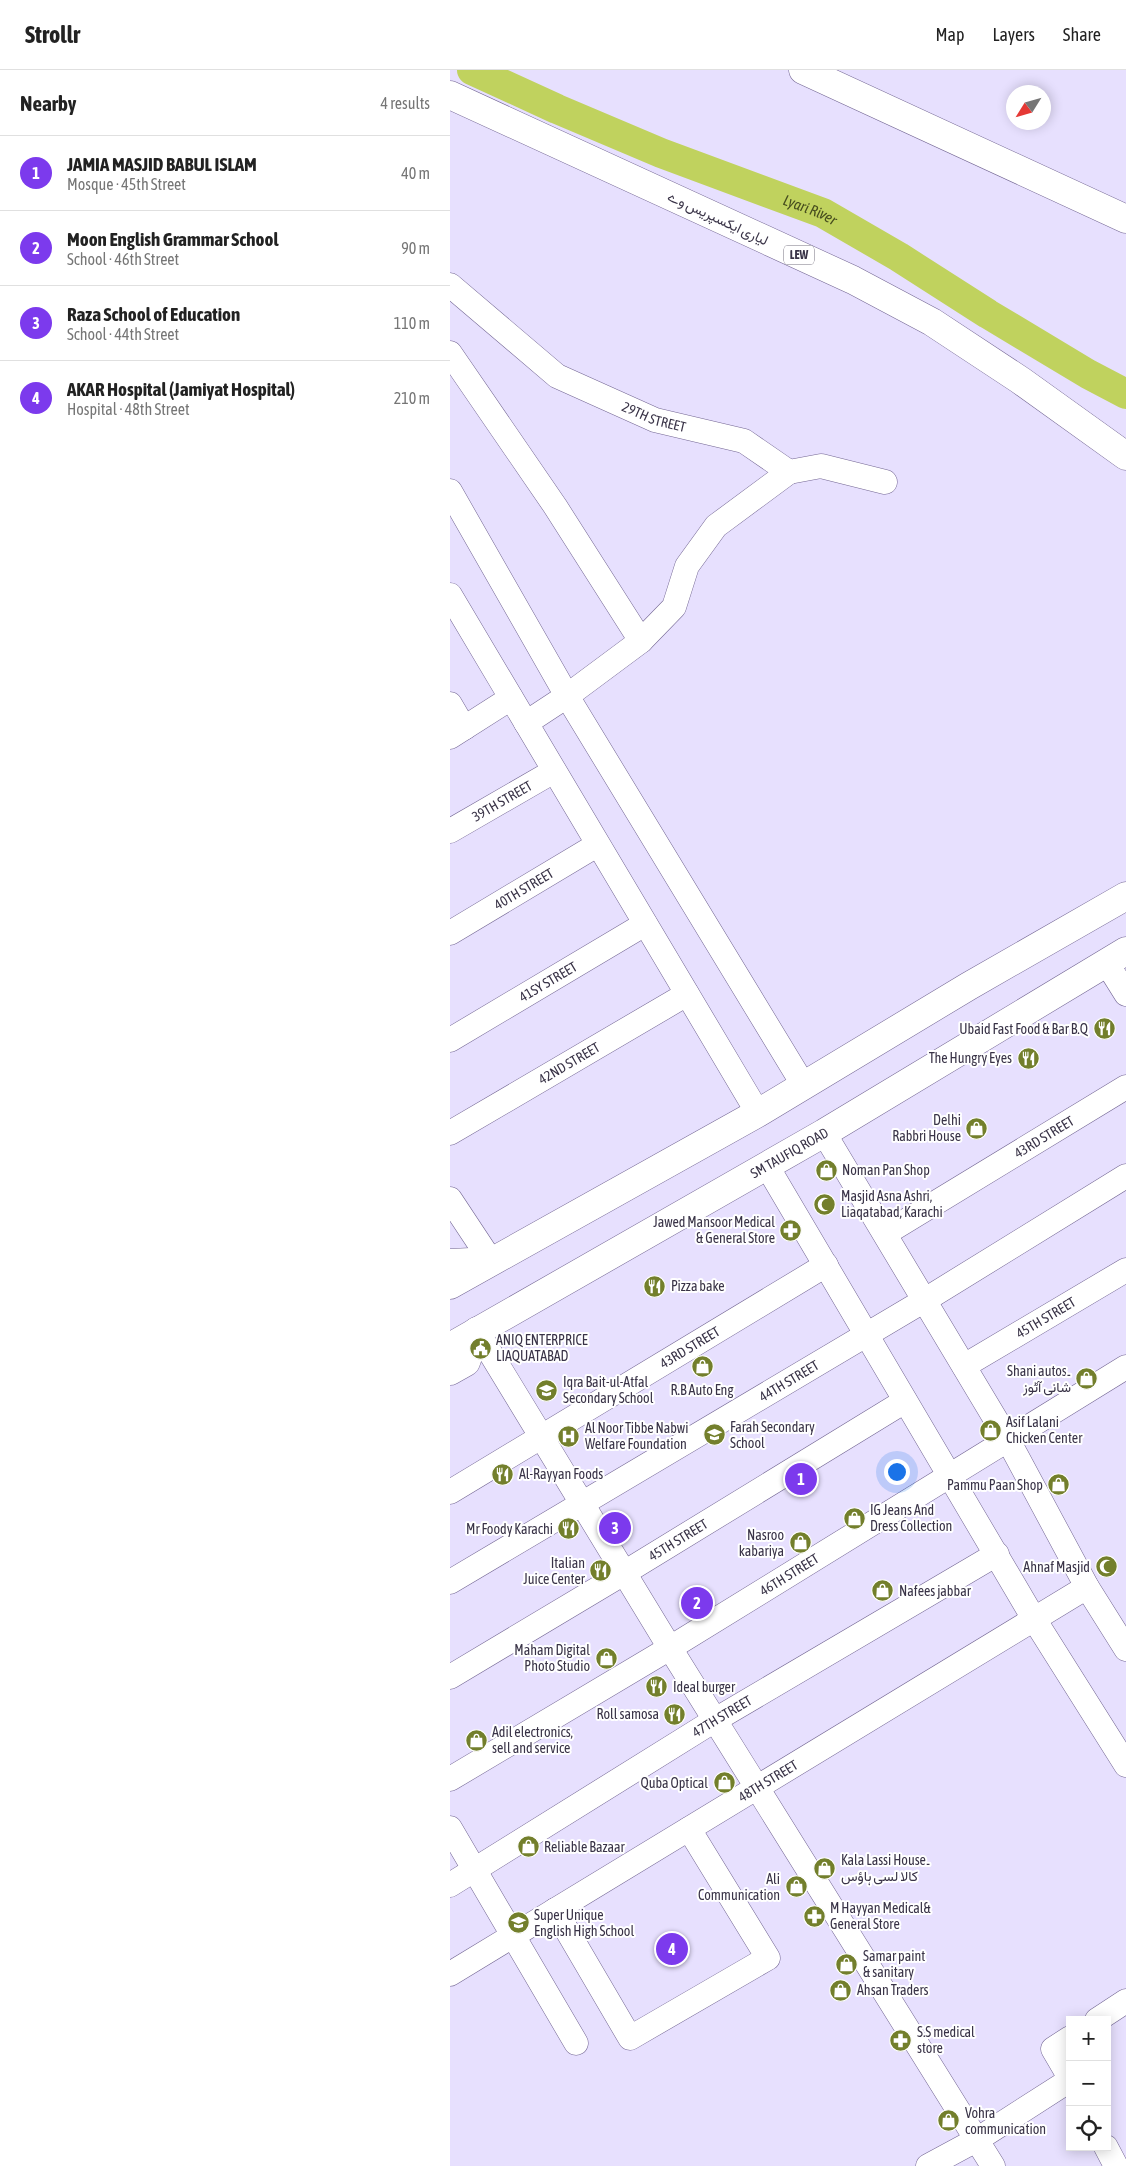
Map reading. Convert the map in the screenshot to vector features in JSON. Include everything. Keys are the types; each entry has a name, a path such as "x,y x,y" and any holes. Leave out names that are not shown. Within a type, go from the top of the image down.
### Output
{"main road":[{"path":"803,70 1126,219"},
{"name":"لیاری ایکسپریس وے","path":"450,95 853,280 932,322 1020,380 1126,456"},
{"path":"451,1277 491,1260 758,1113 969,986 1126,896"},
{"name":"SM TAUFIQ ROAD","path":"450,1347 824,1133 1116,957"},
{"path":"450,1371 466,1362 477,1331"}],"street":[{"name":"29TH STREET","path":"452,292 557,376 655,420 744,441 789,472"},
{"path":"450,353 555,506 641,641"},
{"path":"526,723 567,696 641,641 674,607 687,566 716,526 789,472 822,466 885,482"},
{"path":"450,490 567,696 804,1086"},
{"path":"450,595 758,1113"},
{"path":"450,704 457,732 511,698"},
{"name":"39TH STREET","path":"450,831 554,771"},
{"name":"40TH STREET","path":"450,933 597,845"},
{"name":"41SY STREET","path":"450,1040 645,924"},
{"path":"1116,957 1126,994"},
{"name":"42ND STREET","path":"450,1133 687,994"},
{"name":"43RD STREET","path":"886,1233 1126,1087"},
{"path":"824,1133 886,1233 1008,1440 1087,1587 1126,1649"},
{"path":"767,1166 1034,1619 1126,1765"},
{"name":"44TH STREET","path":"450,1582 925,1300 1126,1176"},
{"path":"450,1199 491,1260"},
{"name":"43RD STREET","path":"450,1492 826,1265"},
{"name":"45TH STREET","path":"964,1366 1126,1270"},
{"path":"477,1331 670,1648 994,2166"},
{"name":"46TH STREET","path":"450,1779 670,1648 1126,1368"},
{"name":"45TH STREET","path":"450,1677 905,1401"},
{"name":"47TH STREET","path":"450,1885 716,1720 997,1554"},
{"name":"48TH STREET","path":"450,1974 1087,1587"},
{"path":"450,1828 576,2044"},
{"path":"555,1910 630,2038 768,1958 689,1829"},
{"path":"1103,2016 1126,2001"},
{"path":"1066,2041 1053,2049 1066,2072"},
{"path":"928,2166 978,2139 1066,2082"},
{"path":"1108,2151 1116,2166"}],"waterway":[{"name":"Lyari River","path":"472,70 557,109 661,153 823,213 899,257 988,314 1088,374 1126,394"}],"place":[{"name":"Ubaid Fast Food & Bar B.Q","path":"1104,1029"},
{"name":"The Hungry Eyes","path":"1028,1058"},
{"name":"Delhi Rabbri House","path":"977,1128"},
{"name":"Noman Pan Shop","path":"826,1170"},
{"name":"Masjid Asna Ashri, Liaqatabad, Karachi","path":"825,1204"},
{"name":"Jawed Mansoor Medical & General Store","path":"791,1230"},
{"name":"Pizza bake","path":"655,1286"},
{"name":"ANIQ ENTERPRICE LIAQUATABAD","path":"480,1348"},
{"name":"R.B Auto Eng","path":"702,1367"},
{"name":"Shani autos۔ شانی آٹوز","path":"1087,1379"},
{"name":"Iqra Bait-ul-Atfal Secondary School","path":"547,1390"},
{"name":"Asif Lalani Chicken Center","path":"990,1430"},
{"name":"Farah Secondary School","path":"714,1435"},
{"name":"Al Noor Tibbe Nabwi Welfare Foundation","path":"569,1436"},
{"name":"Al-Rayyan Foods","path":"503,1474"},
{"name":"JAMIA MASJID BABUL ISLAM","path":"801,1479"},
{"name":"Pammu Paan Shop","path":"1059,1485"},
{"name":"IG Jeans And Dress Collection","path":"854,1518"},
{"name":"Raza School of Education","path":"615,1528"},
{"name":"Mr Foody Karachi","path":"569,1529"},
{"name":"Nasroo kabariya","path":"800,1543"},
{"name":"Ahnaf Masjid","path":"1106,1567"},
{"name":"Italian Juice Center","path":"601,1571"},
{"name":"Nafees jabbar","path":"883,1591"},
{"name":"Moon English Grammar School","path":"697,1603"},
{"name":"Maham Digital Photo Studio","path":"606,1658"},
{"name":"Ideal burger","path":"657,1687"},
{"name":"Roll samosa","path":"675,1714"},
{"name":"Adil electronics, sell and service","path":"476,1740"},
{"name":"Quba Optical","path":"724,1783"},
{"name":"Reliable Bazaar","path":"528,1847"},
{"name":"Kala Lassi House۔ کالا لسی ہاؤس","path":"825,1868"},
{"name":"Ali Communication","path":"796,1887"},
{"name":"M Hayyan Medical& General Store","path":"814,1916"},
{"name":"Super Unique English High School","path":"518,1923"},
{"name":"AKAR Hospital (Jamiyat Hospital)","path":"672,1949"},
{"name":"Samar paint & sanitary","path":"847,1964"},
{"name":"Ahsan Traders","path":"841,1990"},
{"name":"S.S medical store","path":"901,2040"},
{"name":"Vohra communication","path":"949,2121"}]}
